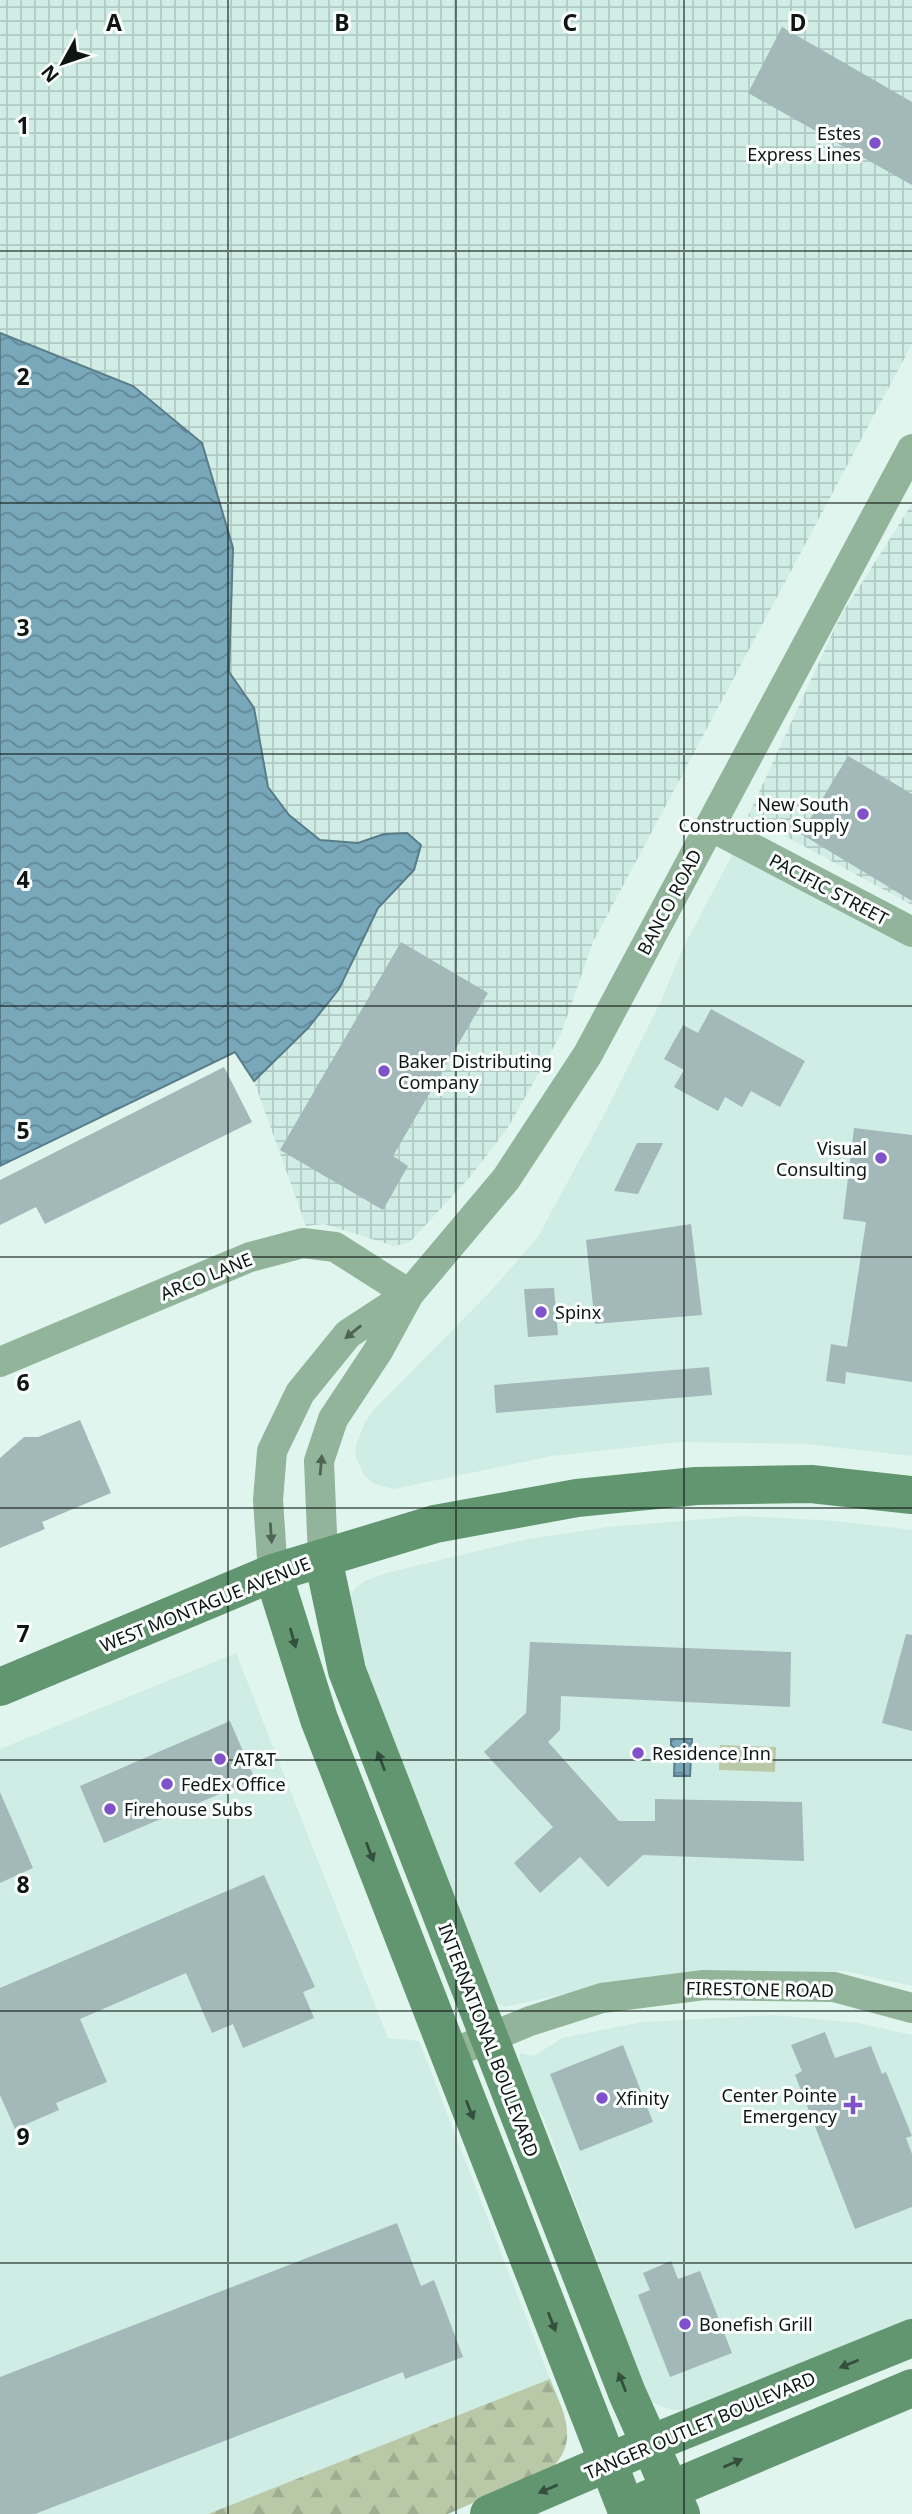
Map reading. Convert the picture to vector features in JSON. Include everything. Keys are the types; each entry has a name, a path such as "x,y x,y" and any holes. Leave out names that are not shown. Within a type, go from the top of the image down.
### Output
{"main road":[{"name":"WEST MONTAGUE AVENUE","path":"0,1687 273,1573 435,1524 577,1497 696,1486 811,1485 912,1495"},
{"name":"INTERNATIONAL BOULEVARD","path":"323,1558 347,1671 648,2445 675,2502"},
{"path":"273,1573 315,1708 608,2463 624,2513 675,2502 912,2388"},
{"name":"TANGER OUTLET BOULEVARD","path":"489,2514 648,2445 912,2338"}],"street":[{"name":"BANCO ROAD","path":"323,1558 319,1461 333,1419 378,1351 409,1294 506,1180 588,1054 912,449"},
{"name":"PACIFIC STREET","path":"710,826 912,933"},
{"name":"ARCO LANE","path":"0,1362 250,1257 303,1243 335,1247 409,1294"},
{"name":"BANCO ROAD","path":"273,1573 268,1500 272,1451 295,1405 348,1334 409,1294"},
{"name":"FIRESTONE ROAD","path":"448,2055 602,1998 705,1984 834,1987 912,2008"}],"shaded area":[{"path":"0,0 912,0 912,344 593,942 561,1034 507,1129 470,1177 409,1243 394,1246 324,1224 306,1226 254,1081 308,1028 339,989 378,908 414,870 384,834 358,843 320,840 292,818 268,787 254,708 229,672 233,548 25,344 0,333"},
{"name":"New South Construction Supply","path":"912,504 912,905 748,816 840,617"},
{"path":"739,842 912,932 912,1456 806,1444 680,1442 552,1456 394,1489 374,1484 364,1475 355,1455 365,1422 374,1409 489,1293 537,1238 604,1115 661,1001 683,948"},
{"path":"743,1516 838,1521 912,1530 912,1986 845,1971 610,1984 505,2007 493,2002 358,1658 350,1599 354,1589 365,1581 386,1573 523,1540 607,1527"},
{"path":"236,1653 388,2038 419,2041 550,2379 208,2514 0,2514 0,1749"},
{"path":"774,2015 858,2023 912,2035 912,2320 690,2411 669,2409 650,2402 544,2119 519,2074 520,2053 534,2056 562,2038 642,2022"}],"green space":[{"path":"720,1745 776,1747 775,1772 719,1770"},
{"path":"550,2379 564,2414 567,2436 560,2457 552,2468 448,2514 208,2514"}],"water":[{"path":"0,333 133,386 202,443 233,548 229,672 254,708 268,787 289,815 320,840 358,843 384,834 407,833 421,845 414,870 378,908 339,989 308,1028 254,1081 235,1052 0,1166"},
{"path":"671,1739 692,1739 690,1776 674,1776 675,1748 671,1745"}],"building":[{"name":"Estes Express Lines","path":"782,27 912,102 912,185 748,93"},
{"name":"New South Construction Supply","path":"848,756 912,794 912,901 801,834"},
{"name":"Baker Distributing Company","path":"401,942 488,993 393,1156 408,1166 383,1210 280,1150"},
{"path":"711,1009 805,1061 780,1107 751,1091 742,1107 725,1097 718,1111 674,1087 684,1070 664,1059 683,1025 698,1033"},
{"path":"224,1067 252,1122 45,1224 36,1207 0,1225 0,1180"},
{"path":"854,1128 912,1135 912,1382 846,1372 845,1384 826,1381 831,1344 847,1347 866,1222 843,1219"},
{"path":"637,1143 663,1143 638,1194 614,1191"},
{"name":"Spinx","path":"691,1224 702,1315 595,1324 586,1240"},
{"name":"Spinx","path":"554,1288 558,1335 528,1337 524,1289"},
{"path":"709,1367 712,1395 496,1413 494,1385"},
{"path":"80,1420 111,1493 42,1522 45,1529 0,1548 0,1458 24,1437 38,1437"},
{"path":"906,1634 912,1635 912,1731 882,1723"},
{"path":"530,1642 791,1652 790,1707 561,1696 560,1730 548,1742 619,1821 655,1821 655,1799 802,1802 804,1861 643,1855 608,1887 580,1857 540,1893 514,1863 553,1827 484,1752 526,1713"},
{"path":"230,1721 255,1779 104,1843 80,1786"},
{"path":"0,1792 33,1868 0,1883"},
{"path":"264,1875 315,1987 303,1992 314,2018 243,2048 233,2024 212,2033 186,1973 80,2019 107,2082 56,2103 59,2110 15,2129 0,2095 0,1988"},
{"name":"Center Pointe Emergency","path":"825,2032 835,2058 871,2046 882,2074 886,2072 912,2136 906,2138 912,2154 912,2207 855,2229 795,2075 802,2071 791,2045"},
{"name":"Xfinity","path":"623,2045 653,2122 580,2151 550,2074"},
{"path":"397,2223 421,2286 434,2280 463,2357 405,2379 403,2372 35,2514 0,2514 0,2377"},
{"name":"Bonefish Grill","path":"671,2261 678,2279 700,2271 732,2353 670,2377 638,2295 650,2290 643,2273"}],"place":[{"name":"Estes Express Lines","path":"875,143"},
{"name":"New South Construction Supply","path":"863,814"},
{"name":"Baker Distributing Company","path":"384,1071"},
{"name":"Visual Consulting","path":"881,1158"},
{"name":"Spinx","path":"541,1312"},
{"name":"Residence Inn","path":"638,1753"},
{"name":"AT&T","path":"220,1759"},
{"name":"FedEx Office","path":"167,1784"},
{"name":"Firehouse Subs","path":"110,1809"},
{"name":"Xfinity","path":"602,2098"},
{"name":"Center Pointe Emergency","path":"853,2105"},
{"name":"Bonefish Grill","path":"685,2324"}]}
